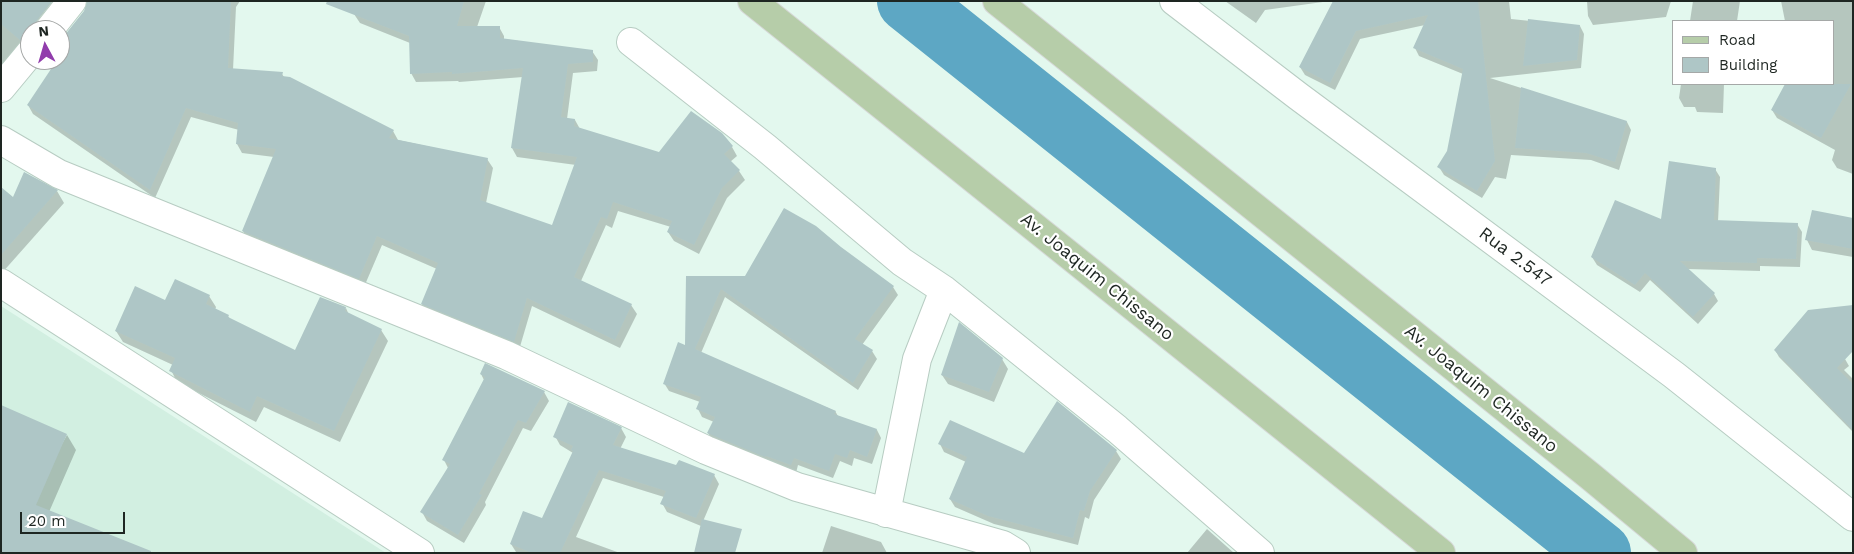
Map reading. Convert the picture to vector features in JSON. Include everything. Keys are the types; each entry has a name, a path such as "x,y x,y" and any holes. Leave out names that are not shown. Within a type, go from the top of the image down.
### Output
{"main road":[{"name":"Av. Joaquim Chissano","path":"752,1 1441,553"},
{"name":"Av. Joaquim Chissano","path":"997,1 1590,476 1683,553"}],"street":[{"path":"57,20 72,1"},
{"name":"Rua 2.547","path":"1174,1 1298,96 1674,375 1853,517"},
{"path":"631,42 765,147 902,262 944,290 1117,429 1260,553"},
{"path":"1,88 20,65"},
{"path":"1,140 59,174 506,355 706,450 797,487 1003,545 1016,553"},
{"path":"1,283 420,553"},
{"path":"886,512 917,358 944,290"}],"shaded area":[{"path":"1,306 316,508 386,553 1,553"}],"building":[{"path":"1,1 52,1 37,20 20,20 20,40 1,24"},
{"path":"87,1 231,1 228,68 283,72 282,76 290,77 394,130 389,138 488,158 480,200 552,225 577,157 511,148 523,68 452,74 452,72 410,74 409,36 326,4 327,1 464,1 457,26 500,26 500,38 593,50 593,62 568,64 561,117 575,119 574,126 659,152 691,111 722,133 733,146 724,154 740,170 722,188 694,245 667,232 672,221 613,202 607,219 601,217 574,277 632,304 615,340 527,298 514,342 421,304 438,263 377,236 359,279 242,231 276,149 236,144 238,123 186,108 150,190 27,105 50,70 70,70 70,28 84,11"},
{"path":"1333,1 1478,1 1495,161 1477,191 1437,167 1447,151 1463,69 1413,48 1428,15 1356,31 1330,83 1299,67"},
{"path":"1528,19 1580,25 1577,60 1523,66"},
{"path":"1851,84 1821,138 1771,110 1784,85"},
{"path":"1521,87 1627,121 1615,162 1586,153 1515,148"},
{"path":"1669,161 1716,168 1714,220 1798,223 1796,259 1757,258 1757,263 1680,261 1715,293 1693,317 1645,273 1635,285 1591,257 1615,200 1661,219"},
{"path":"24,172 58,190 1,255 1,187 13,197"},
{"path":"784,208 816,226 894,286 855,339 873,350 853,383 721,289 695,349 836,411 834,414 877,429 867,457 850,450 847,458 835,454 829,471 794,458 791,465 765,457 707,433 715,417 696,409 701,397 663,384 678,342 685,345 686,276 745,276"},
{"path":"1812,210 1853,218 1853,249 1805,240"},
{"path":"175,279 210,295 206,304 295,350 320,297 346,307 345,311 382,329 334,431 257,396 250,412 169,371 175,358 115,331 135,286 165,300"},
{"path":"1853,305 1853,351 1837,368 1853,384 1853,430 1774,350 1808,310"},
{"path":"959,322 1003,358 989,392 941,375"},
{"path":"485,363 545,391 526,423 518,420 479,494 482,495 458,535 420,512 450,464 442,460 485,377 480,374"},
{"path":"1057,401 1117,450 1090,491 1084,511 1080,510 1073,538 988,516 949,499 967,457 938,444 950,420 1024,453"},
{"path":"568,402 622,427 613,445 676,465 679,460 715,474 696,518 660,504 666,491 599,470 560,553 532,553 510,544 523,511 542,518 573,451 571,450 573,446 553,437"},
{"path":"1,405 67,434 36,505 151,551 151,553 1,553"},
{"path":"702,519 742,529 735,553 694,553"}],"waterway":[{"path":"908,1 1600,553"}]}
